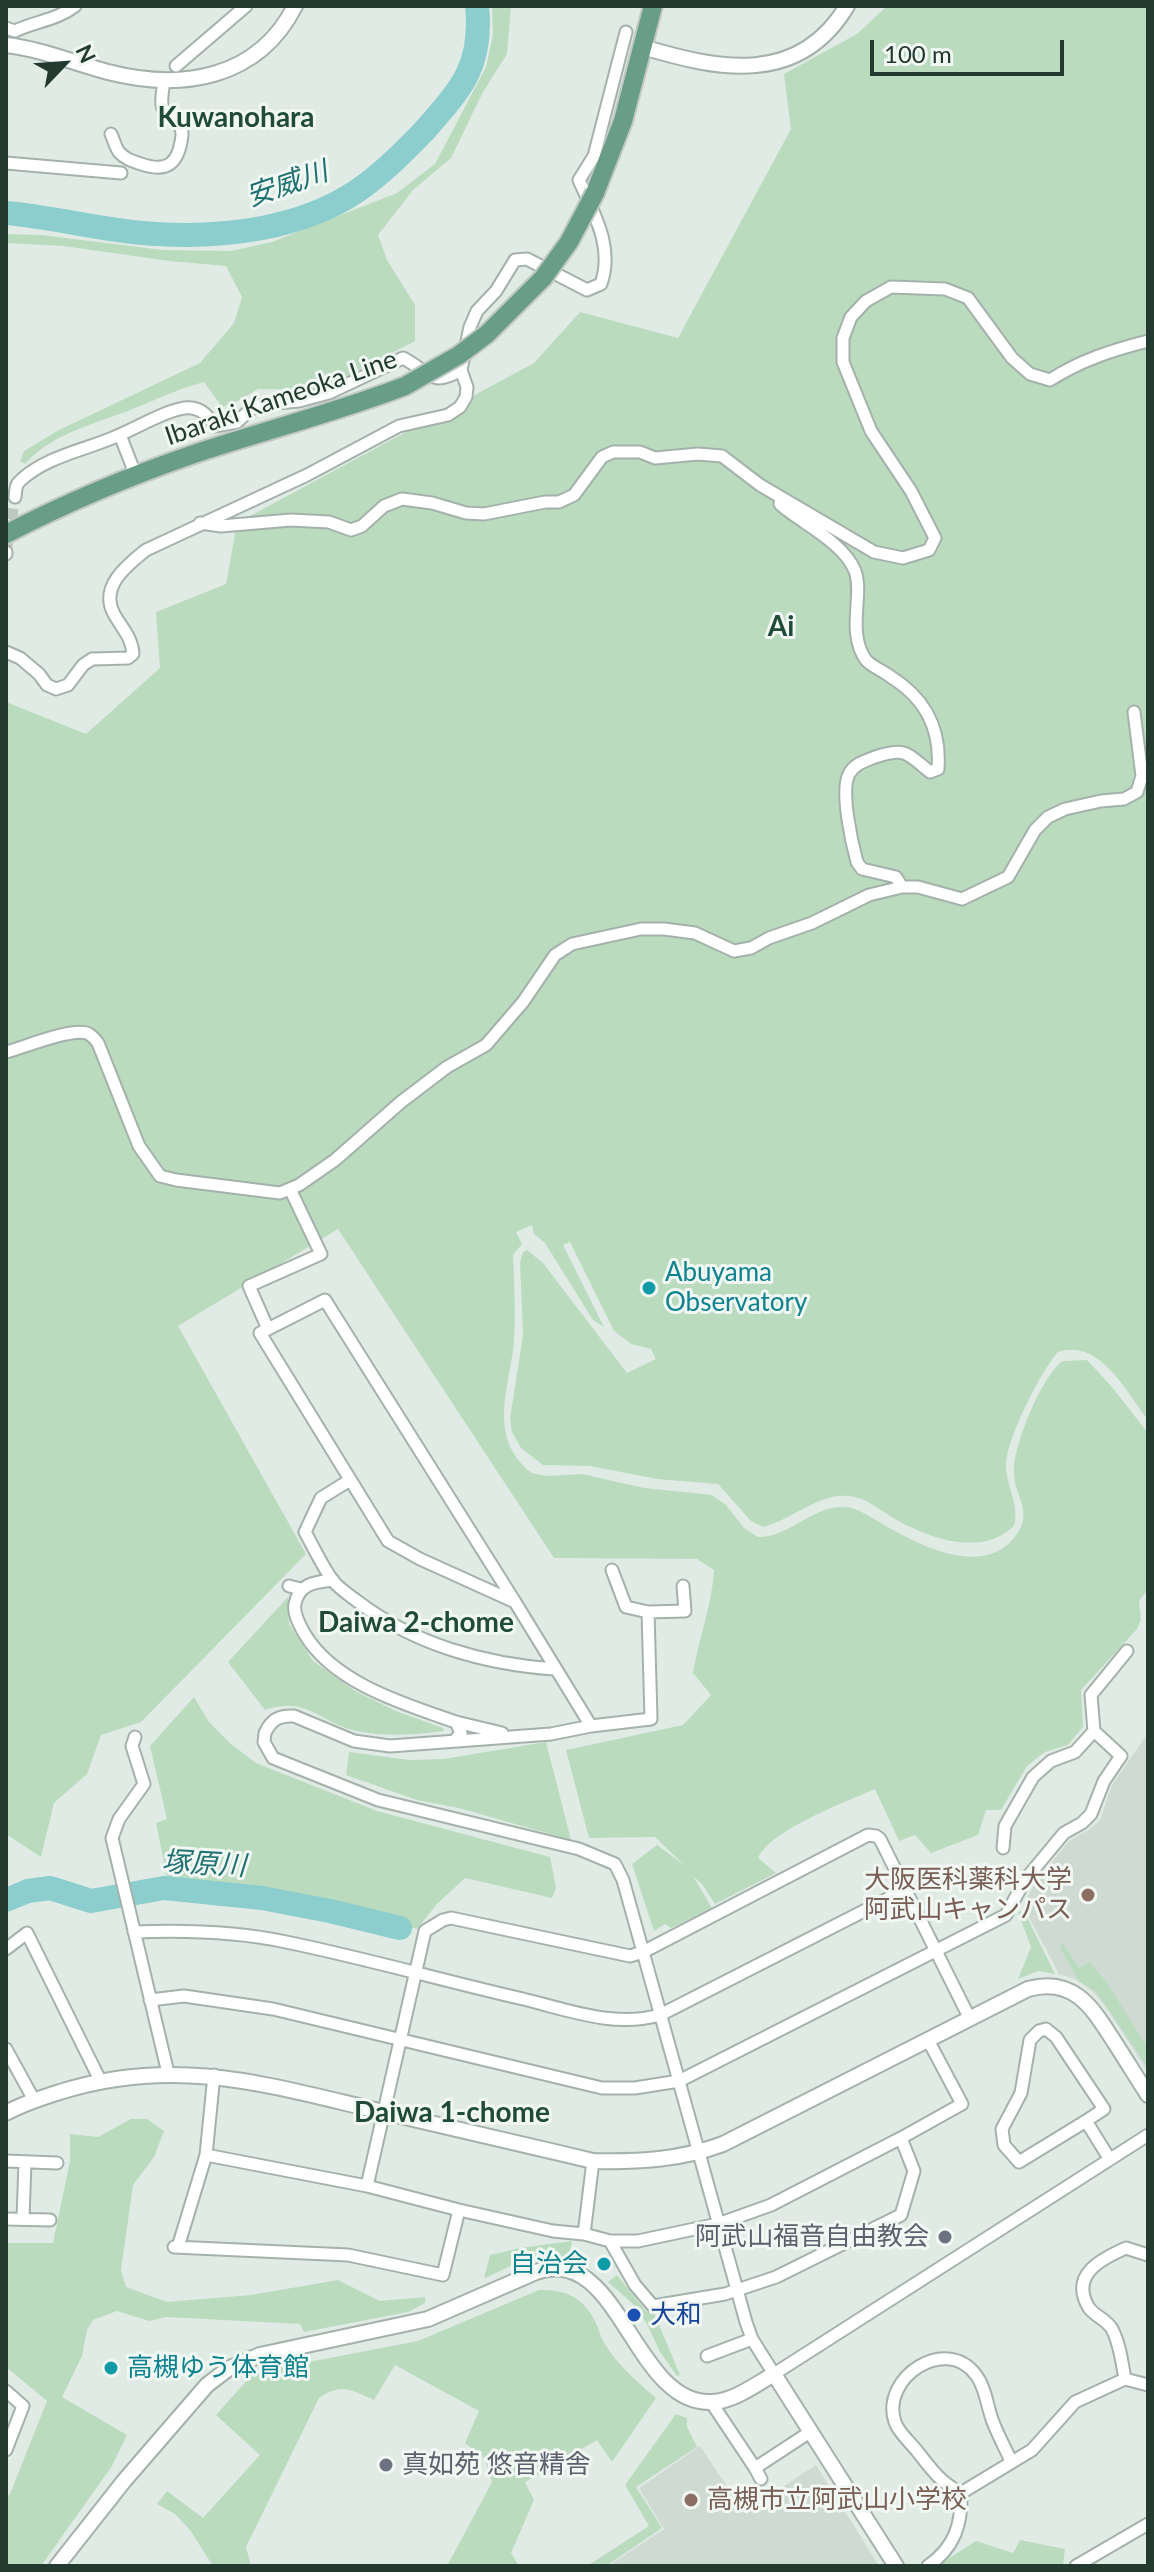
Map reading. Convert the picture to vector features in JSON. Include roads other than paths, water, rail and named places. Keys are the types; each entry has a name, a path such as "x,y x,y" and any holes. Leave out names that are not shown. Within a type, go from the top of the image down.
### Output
{"main road":[{"name":"Ibaraki Kameoka Line","path":"6,534 85,496 136,476 215,447 327,415 405,386 459,355 487,334 543,278 569,242 595,193 623,121 652,10"}],"street":[{"path":"9,37 28,24 61,17 75,6"},
{"path":"9,37 110,72 164,80 195,79 229,70 261,51 286,24 295,6"},
{"path":"643,47 694,61 749,68 780,61 801,52 820,39 847,6"},
{"path":"176,66 241,8"},
{"path":"6,667 11,654 56,689 68,685 83,665 92,659 128,658 133,654 130,638 111,610 110,602 114,581 123,568 146,550 307,475 399,426 448,415 460,407 466,397 467,387 461,370 470,327 477,311 496,291 515,260 527,259 587,290 601,284 607,270 605,240 579,180 594,156 626,32"},
{"path":"111,134 118,151 129,160 154,168 167,167 174,161 182,133 180,125 162,107 164,80"},
{"path":"6,163 121,173"},
{"path":"200,523 221,526 291,520 329,522 351,530 362,526 384,506 402,499 484,514 559,502 574,495 602,457 613,452 640,452 655,458 698,454 722,456 760,485 874,552 903,558 929,550 935,538 923,511 871,431 843,362 843,338 851,317 866,301 891,287 945,289 968,298 1012,358 1030,374 1050,380 1101,353 1148,341"},
{"path":"15,497 16,485 23,478 74,451 189,407 204,411 215,426 237,422 251,409 265,404 299,401 329,393 403,358 437,379 445,379 461,370"},
{"path":"120,435 136,476"},
{"path":"781,497 780,504 848,559 855,571 854,611 861,650 867,662 907,688 936,729 939,756 935,771 930,772 914,756 895,751 862,762 847,779 847,803 857,862 862,869 896,877 902,887"},
{"path":"6,1052 64,1034 91,1034 98,1043 139,1146 160,1176 280,1193 335,1160 401,1102 447,1067 486,1045 523,1002 555,955 572,944 641,929 664,929 695,933 734,951 751,948 769,938 812,923 869,895 902,887 930,889 962,899 1008,877 1035,830 1048,817 1065,809 1124,799 1137,792 1142,776 1134,712"},
{"path":"268,1329 249,1286 321,1254 290,1189"},
{"path":"515,1602 388,1541 260,1333 325,1300 515,1602 591,1726"},
{"path":"350,1480 321,1498 305,1532 333,1580 371,1612 446,1648 519,1666 554,1669"},
{"path":"612,1570 626,1607 648,1612 685,1611 683,1586"},
{"path":"333,1580 295,1588 294,1606 298,1623 315,1652 357,1681 410,1706 485,1730 526,1736"},
{"path":"648,1612 651,1719 526,1736 390,1746 354,1741 285,1715 269,1725 264,1742 273,1758 378,1800 579,1849 615,1864 623,1880 752,2339 896,2566"},
{"path":"150,2000 184,1996 234,2002 602,2088 635,2088 679,2081 1006,1915 1025,1880 1064,1833 1091,1814 1104,1781 1121,1756 1094,1731 1091,1695 1127,1651"},
{"path":"454,1741 461,1733 456,1722"},
{"path":"1003,1848 1005,1826 1023,1789 1051,1761 1075,1752 1094,1731"},
{"path":"135,1737 132,1746 144,1784 119,1819 112,1838 168,2073"},
{"path":"367,2186 425,1931 443,1920 451,1918 630,1956 868,1835 876,1836 970,2019"},
{"path":"134,1932 203,1930 285,1941 415,1974 629,2021 660,2015 905,1890"},
{"path":"6,1949 27,1933 100,2080"},
{"path":"6,2113 34,2100 100,2080 168,2073 214,2075 253,2081 593,2161 636,2162 699,2153 723,2144 1035,1987 1048,1986 1068,1990 1094,2010 1148,2095"},
{"path":"1046,2029 1056,2037 1104,2109 1086,2121 1019,2162 1004,2145 1002,2129 1021,2093 1030,2040 1039,2031 1046,2029"},
{"path":"206,2155 367,2186 553,2231 584,2234 610,2241 660,2238 718,2224 771,2205 962,2104 928,2040"},
{"path":"6,2049 34,2100"},
{"path":"214,2075 206,2155 176,2247 348,2255 443,2275 459,2210"},
{"path":"1086,2121 1109,2158"},
{"path":"57,2566 124,2481 207,2385 228,2369 260,2355 428,2319 542,2270 566,2270 587,2279 598,2289 668,2385 692,2400 711,2402 730,2398 774,2374 1148,2135"},
{"path":"610,2241 635,2285 653,2306 737,2291 776,2277 901,2215 914,2171 901,2138"},
{"path":"6,2161 57,2163"},
{"path":"584,2234 593,2161"},
{"path":"23,2219 25,2162"},
{"path":"6,2219 50,2220"},
{"path":"1125,2379 1113,2330 1089,2307 1084,2295 1084,2280 1090,2268 1126,2248 1148,2255"},
{"path":"707,2356 752,2339"},
{"path":"961,2493 943,2483 895,2425 892,2407 896,2390 917,2368 946,2357 969,2367 982,2388 993,2423 1011,2461"},
{"path":"961,2493 1032,2450 1075,2402 1125,2379 1148,2385"},
{"path":"6,2391 23,2406 6,2450"},
{"path":"711,2402 761,2479"},
{"path":"755,2468 810,2432"},
{"path":"928,2566 942,2556 954,2539 962,2517 961,2493"},
{"path":"1076,2566 1148,2524"}],"waterway":[{"name":"安威川","path":"6,213 138,233 182,235 261,228 335,204 375,178 450,101 473,60 477,44 477,6"},
{"name":"塚原川","path":"6,1900 28,1891 50,1888 91,1901 164,1888 262,1898 400,1928"}],"tunnel":[{"path":"6,552 15,497"}],"place":[{"name":"Abuyama Observatory","path":"649,1288"},
{"name":"大阪医科薬科大学 阿武山キャンパス","path":"1088,1895"},
{"name":"阿武山福音自由教会","path":"945,2237"},
{"name":"自治会","path":"604,2264"},
{"name":"大和","path":"634,2315"},
{"name":"高槻ゆう体育館","path":"111,2368"},
{"name":"真如苑 悠音精舎","path":"386,2465"},
{"name":"高槻市立阿武山小学校","path":"691,2500"}],"district":[{"name":"Kuwanohara","path":"236,118"},
{"name":"Ai","path":"781,627"},
{"name":"Daiwa 2-chome","path":"416,1623"},
{"name":"Daiwa 1-chome","path":"452,2113"}]}
